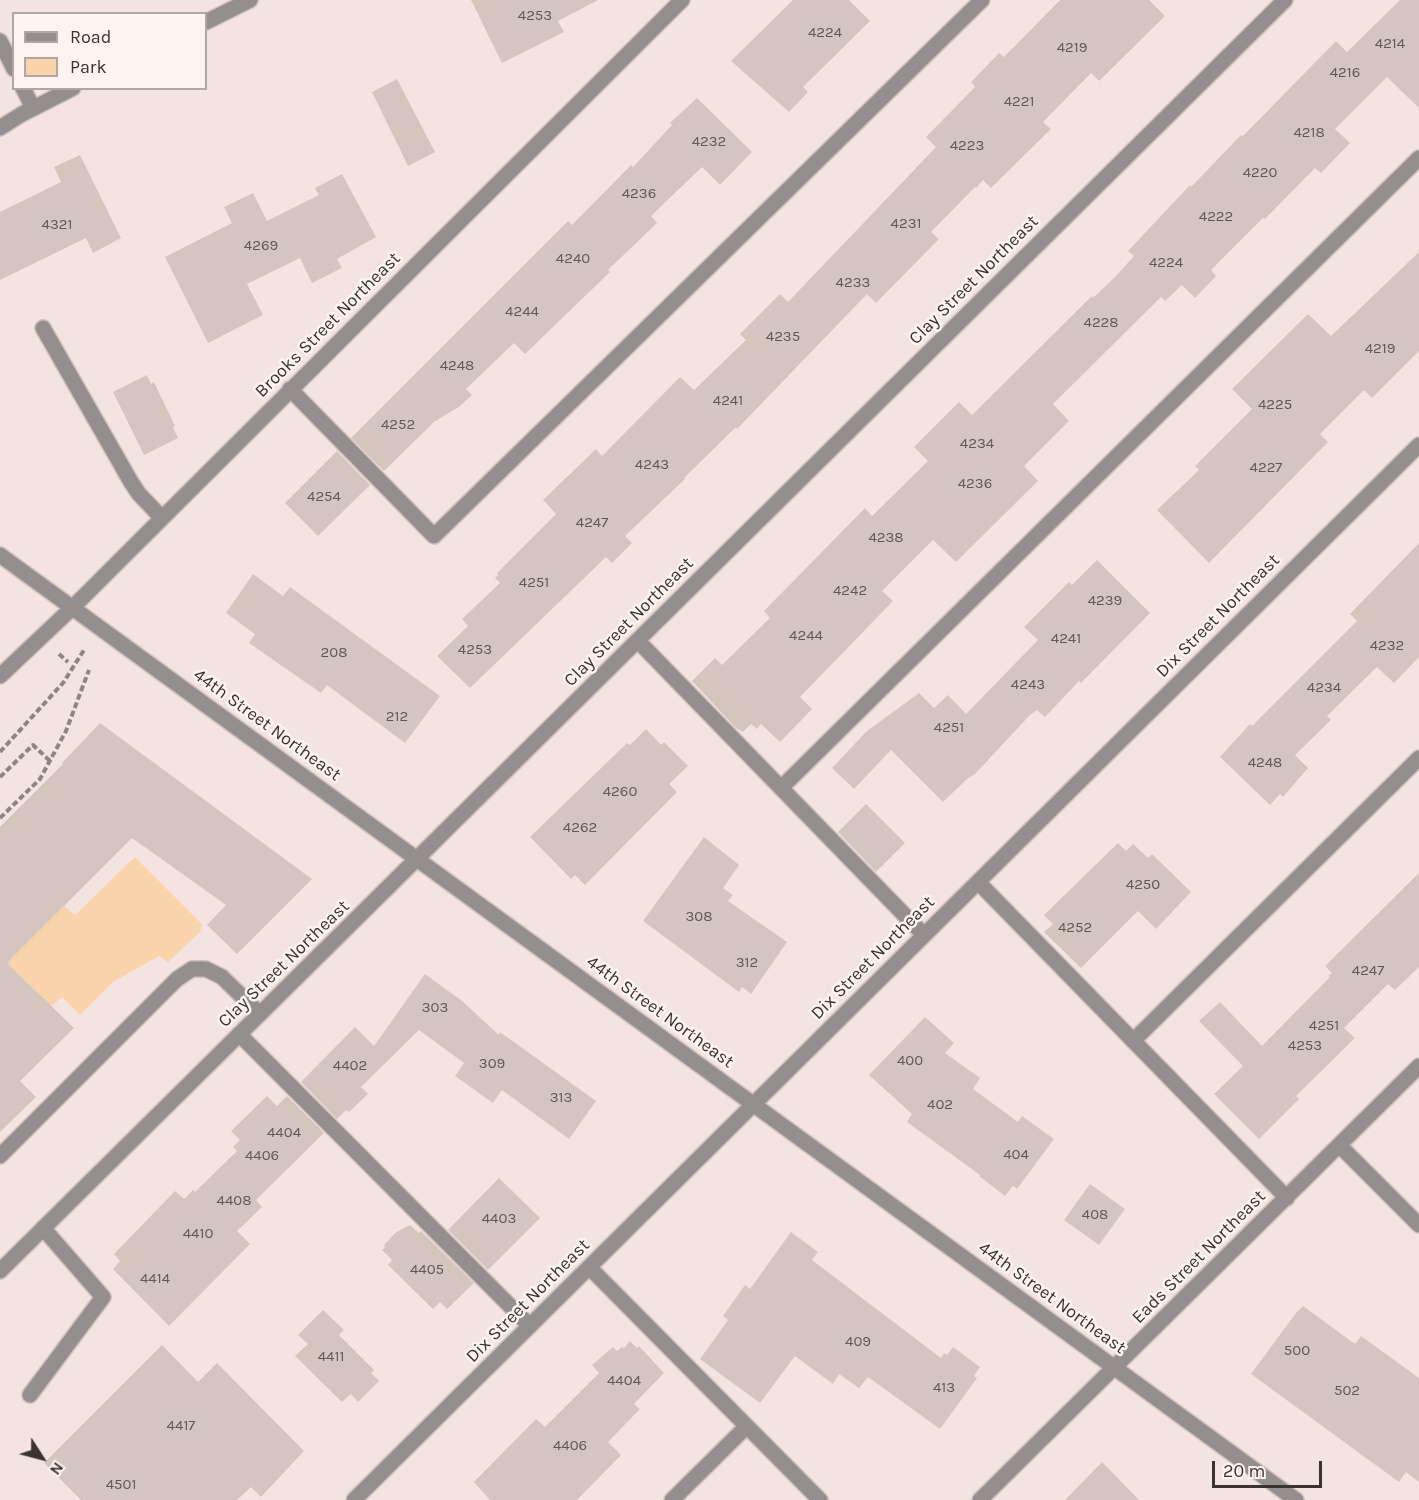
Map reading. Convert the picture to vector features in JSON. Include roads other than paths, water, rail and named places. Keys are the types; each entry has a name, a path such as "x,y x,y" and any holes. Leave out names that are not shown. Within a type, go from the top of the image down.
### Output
{"street":[{"name":"Brooks Street Northeast","path":"0,676 72,608 682,0"},
{"path":"290,389 434,536 982,0"},
{"name":"Clay Street Northeast","path":"0,1271 1285,0"},
{"path":"207,21 246,1"},
{"path":"0,41 12,65"},
{"path":"24,90 33,108"},
{"path":"0,128 69,90"},
{"path":"781,788 1419,158"},
{"path":"43,328 131,482 162,518"},
{"name":"Dix Street Northeast","path":"354,1500 1419,445"},
{"name":"44th Street Northeast","path":"0,555 1114,1367 1286,1497"},
{"path":"638,641 924,935"},
{"path":"1134,1041 1419,758"},
{"path":"978,882 1287,1198"},
{"path":"0,1156 177,979 192,969 206,969 222,977 260,1014"},
{"path":"239,1034 530,1326"},
{"name":"Eads Street Northeast","path":"980,1500 1419,1066"},
{"path":"1339,1145 1419,1225"},
{"path":"30,1395 103,1297 43,1228"},
{"path":"589,1267 820,1500"},
{"path":"672,1500 746,1427"}]}
